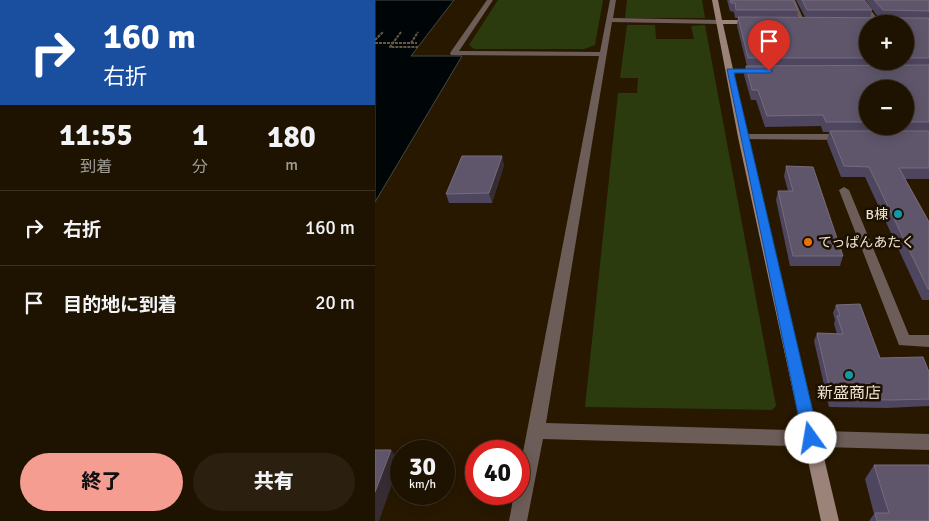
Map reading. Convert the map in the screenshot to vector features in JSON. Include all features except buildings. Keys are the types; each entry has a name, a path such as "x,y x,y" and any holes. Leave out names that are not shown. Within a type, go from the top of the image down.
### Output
{"street":[{"path":"489,0 455,53 602,54"},
{"path":"518,521 536,431 613,0"},
{"path":"715,0 743,137 830,521"},
{"path":"791,0 803,22"},
{"path":"860,0 872,15"},
{"path":"609,20 766,22"},
{"path":"794,22 812,22"},
{"path":"729,71 769,71"},
{"path":"743,137 851,137"},
{"path":"844,190 904,340 929,341"},
{"path":"536,431 929,442"}],"path":[{"path":"375,42 383,32"},
{"path":"391,44 401,32"},
{"path":"410,43 418,32"},
{"path":"375,42 391,44 417,43"},
{"path":"391,44 390,47 418,47"}],"green space":[{"path":"498,0 603,0 595,45 584,49 474,49 469,45"},
{"path":"627,0 702,0 705,18 625,18"},
{"path":"627,25 655,25 656,39 694,39 691,26 705,25 776,406 772,410 585,407 618,93 637,93 638,78 620,78"}],"shaded area":[{"path":"375,0 454,0 411,56 462,56 375,202"}],"place":[{"name":"B棟","path":"898,214"},
{"name":"てっぱんあたく","path":"808,242"},
{"name":"新盛商店","path":"849,375"}],"route":[{"path":"769,71 729,71 811,438"}]}
